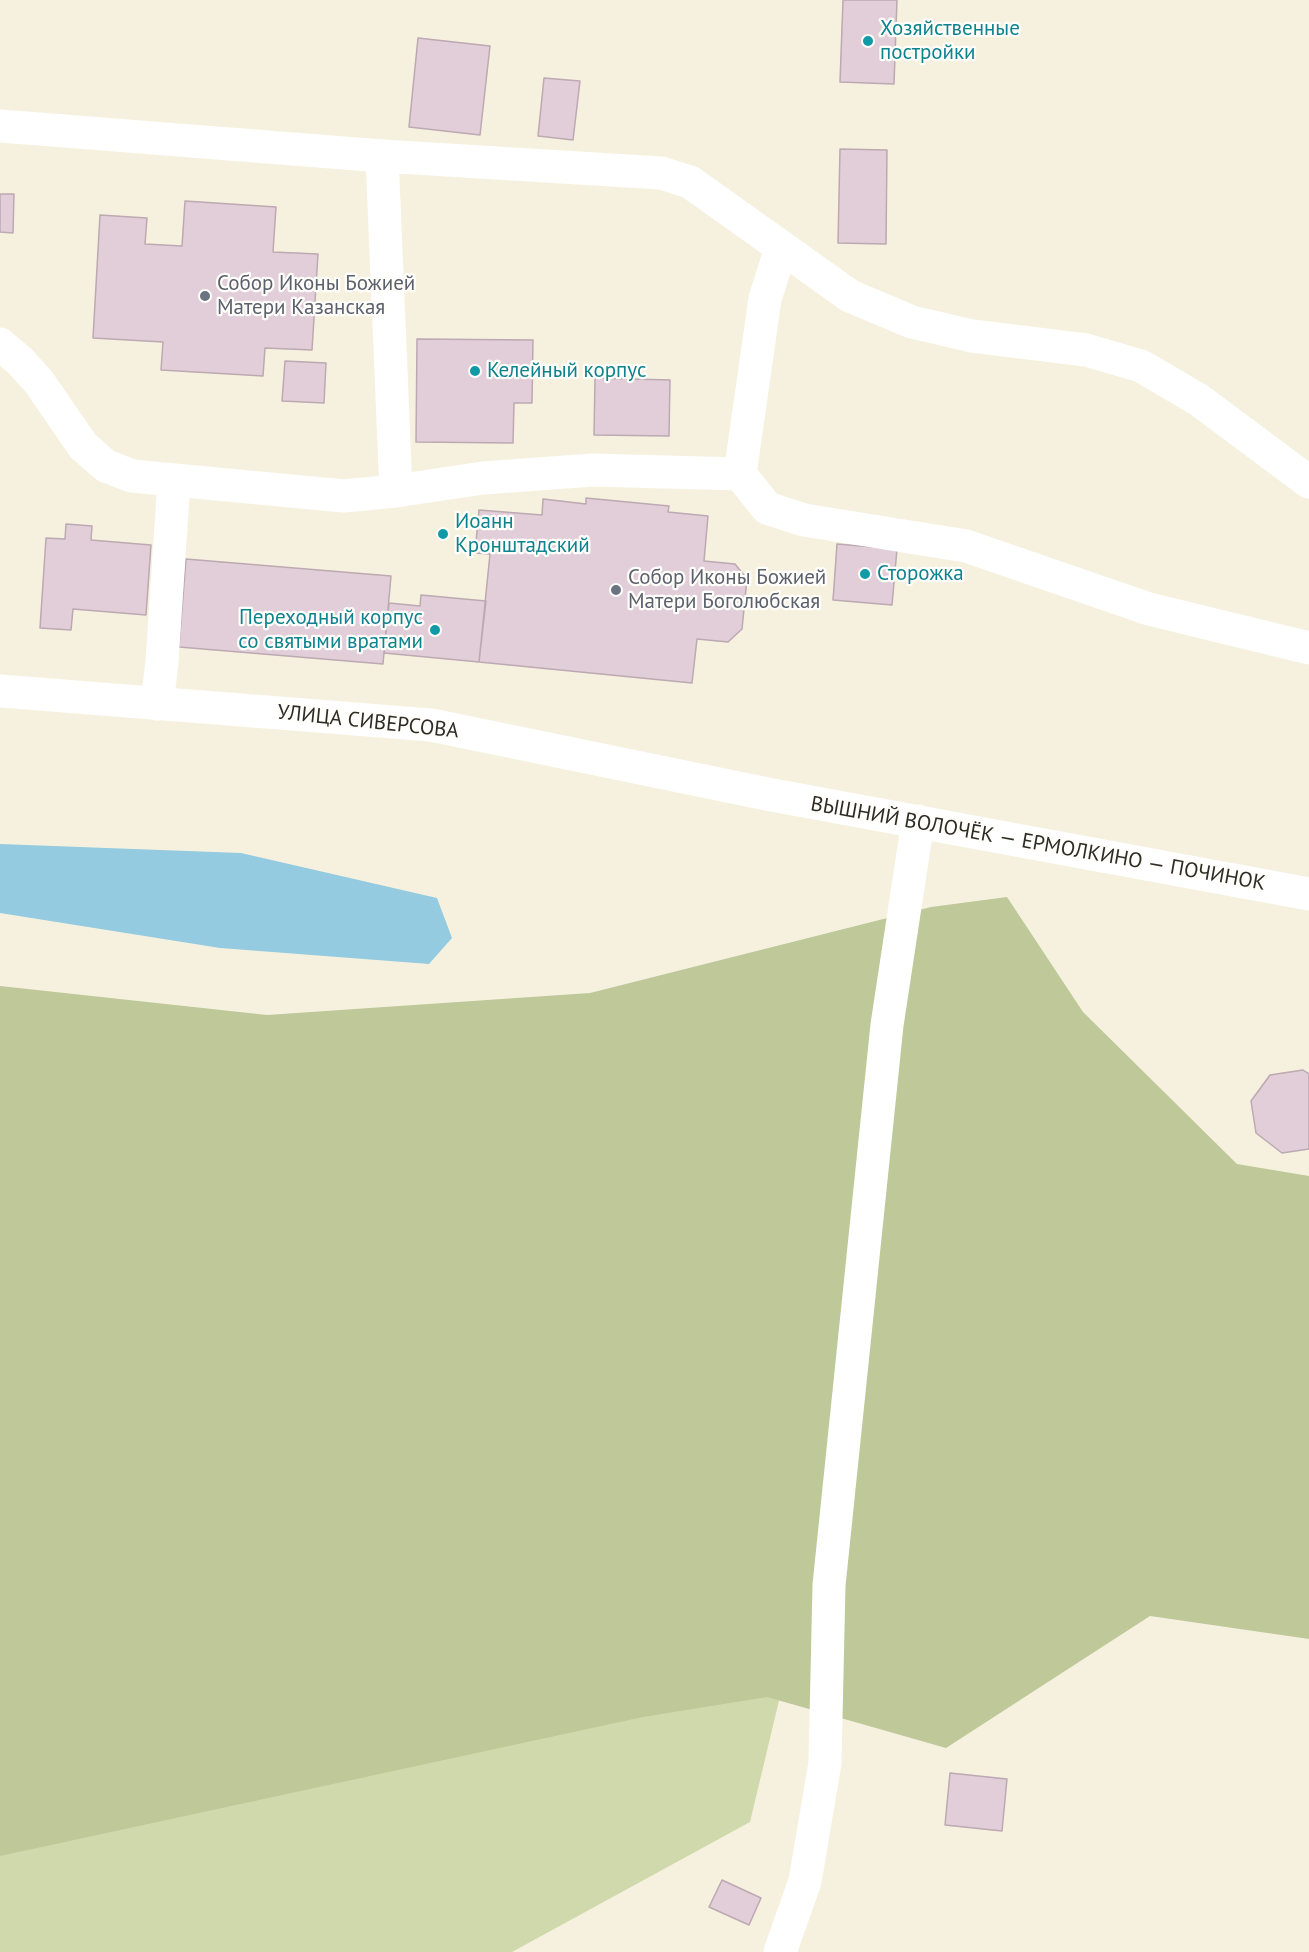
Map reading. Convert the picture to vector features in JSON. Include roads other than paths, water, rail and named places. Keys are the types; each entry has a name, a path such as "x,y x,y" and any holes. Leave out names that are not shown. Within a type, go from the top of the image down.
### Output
{"street":[{"path":"0,126 382,156 661,173 690,182 849,296 912,322 972,336 1086,350 1141,366 1199,400 1309,482"},
{"path":"382,156 396,491"},
{"path":"781,248 765,299 740,474 767,508 804,520 966,546 1149,609 1309,648"},
{"path":"0,344 39,382 84,446 106,466 132,476 344,496 483,478 593,470 740,474"},
{"path":"157,704 174,481"},
{"name":"УЛИЦА СИВЕРСОВА","path":"0,691 431,725 767,794"},
{"name":"ВЫШНИЙ ВОЛОЧЁК — ЕРМОЛКИНО — ПОЧИНОК","path":"767,794 1309,894"},
{"path":"780,1952 806,1881 825,1763 829,1586 887,1025 918,821"}],"water":[{"path":"0,844 241,853 437,898 452,938 429,964 220,948 0,913"}],"place":[{"name":"Хозяйственные постройки","path":"868,41"},
{"name":"Собор Иконы Божией Матери Казанская","path":"205,296"},
{"name":"Келейный корпус","path":"475,371"},
{"name":"Иоанн Кронштадский","path":"443,534"},
{"name":"Сторожка","path":"865,574"},
{"name":"Собор Иконы Божией Матери Боголюбская","path":"616,590"},
{"name":"Переходный корпус со святыми вратами","path":"435,630"}]}
